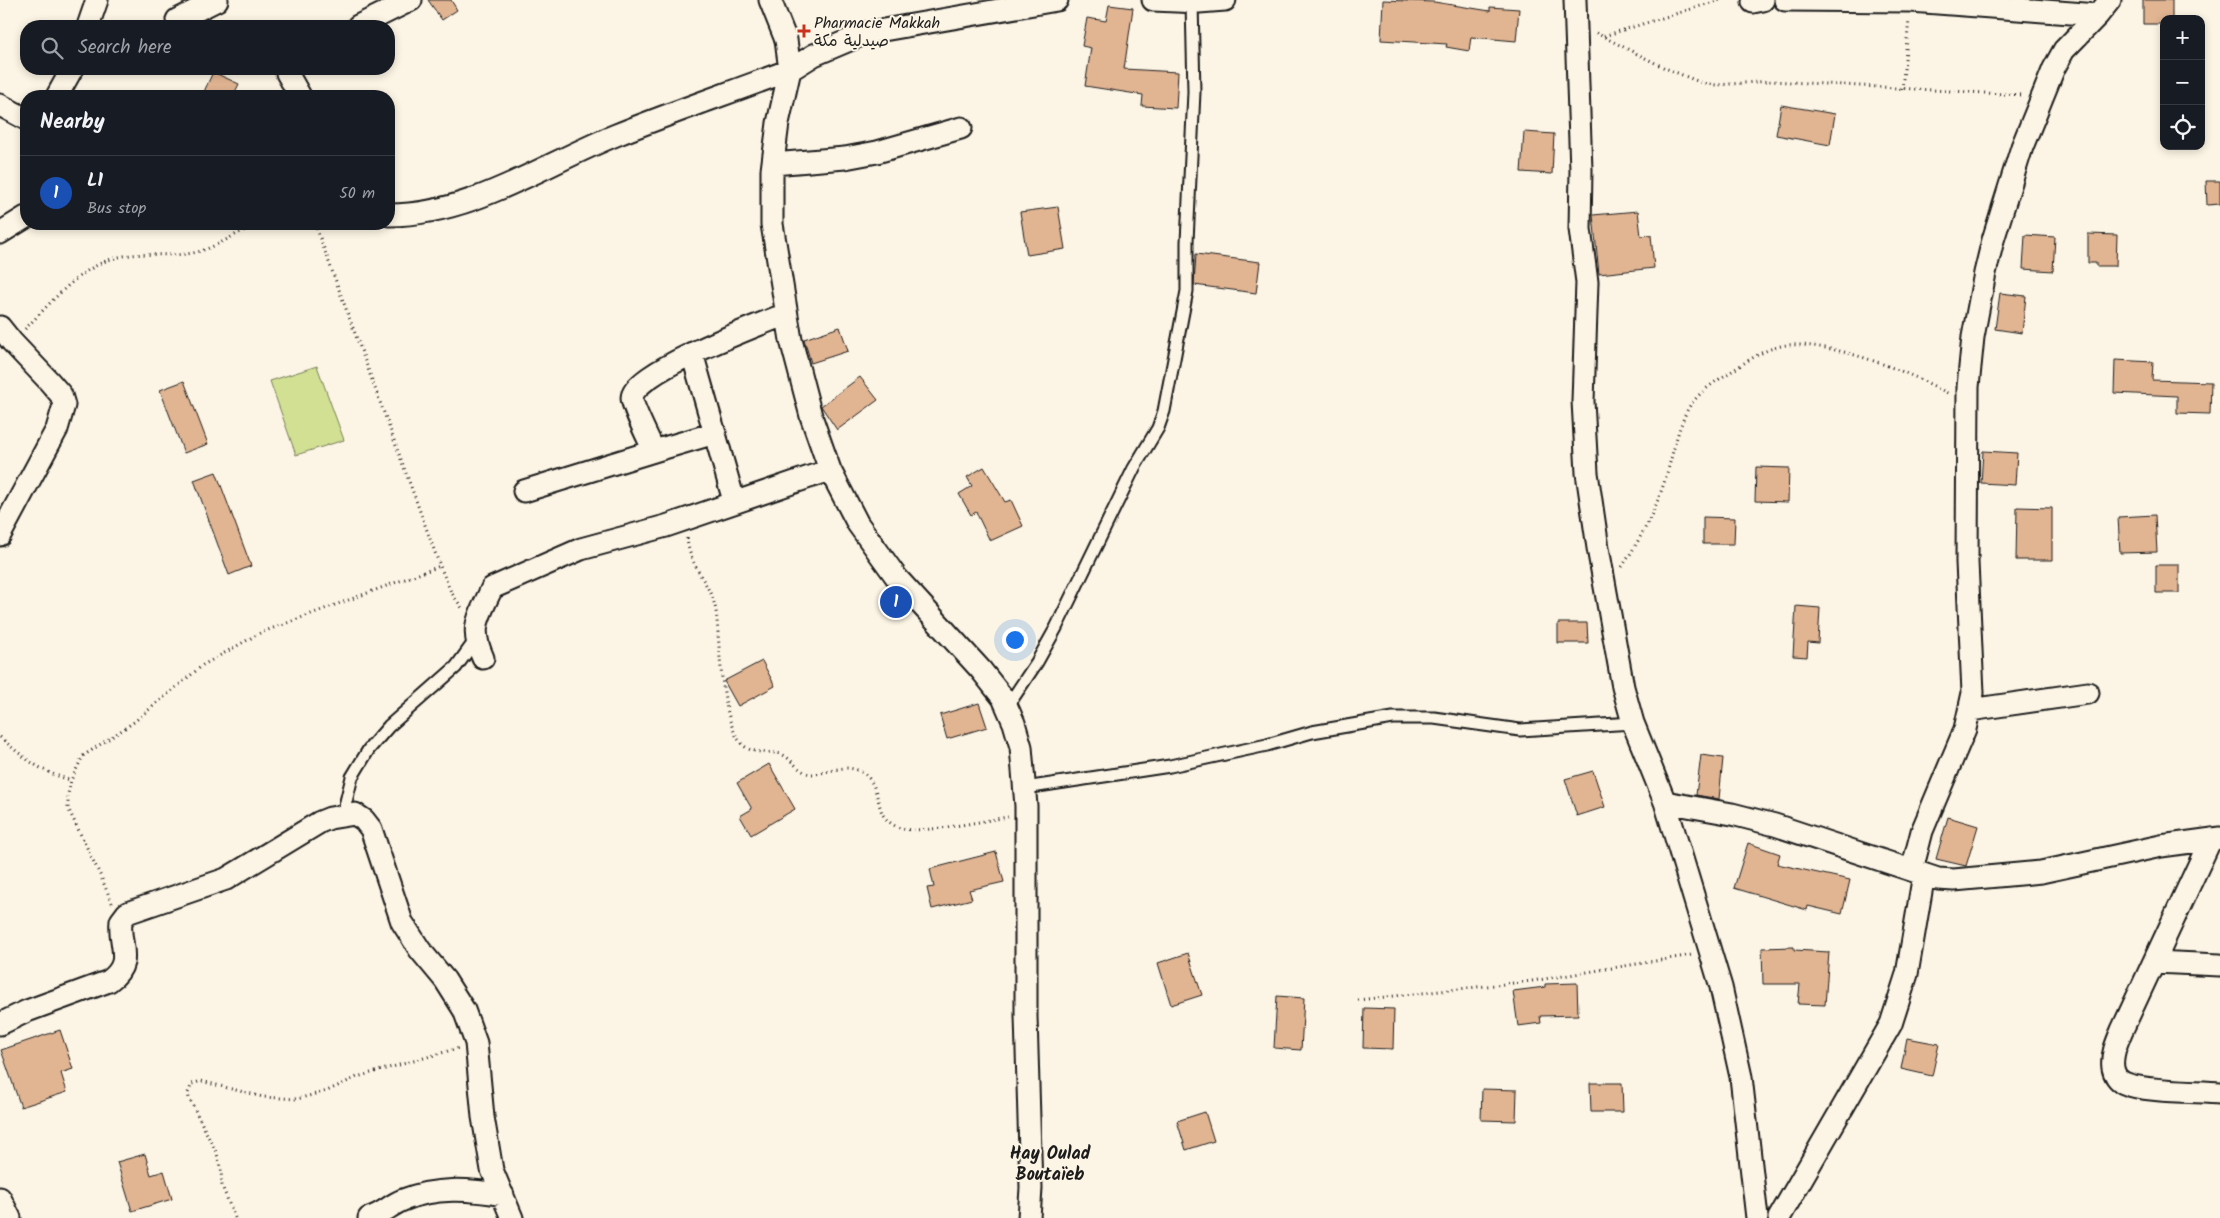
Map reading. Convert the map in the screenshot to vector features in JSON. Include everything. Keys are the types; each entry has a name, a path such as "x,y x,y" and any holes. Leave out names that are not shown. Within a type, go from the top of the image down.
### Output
{"street":[{"path":"90,20 97,0"},
{"path":"176,16 217,0"},
{"path":"370,20 411,0"},
{"path":"770,0 786,40 790,70 778,123 773,164 772,224 790,340 810,416 830,470 858,524 897,578 981,670 1003,698 1021,747 1026,815 1026,1016 1031,1188 1029,1218"},
{"path":"395,214 452,207 479,198 616,135 790,70 814,55 866,33 1057,0"},
{"path":"1153,0 1192,2 1225,0"},
{"path":"1575,0 1581,170 1580,228 1587,282 1584,420 1587,473 1623,687 1633,723 1665,802 1721,987 1741,1077 1757,1218"},
{"path":"1785,0 1911,1 2104,8"},
{"path":"1779,1218 1891,1024 1907,974 1922,831 1958,747 1970,710 1973,693 1967,562 1967,403 1973,337 1993,240 2022,147 2054,68 2064,50 2104,8"},
{"path":"61,90 70,75"},
{"path":"287,75 296,90"},
{"path":"0,106 20,116"},
{"path":"773,164 837,159 869,154 961,128"},
{"path":"0,233 20,220"},
{"path":"654,451 632,398 635,389 642,380 692,353 786,314"},
{"path":"0,535 57,429 64,405 61,396 48,380 4,340"},
{"path":"692,353 734,501"},
{"path":"524,491 715,433"},
{"path":"478,640 492,588 581,549 698,516 734,501 830,470"},
{"path":"1970,710 2088,693"},
{"path":"1665,802 1732,814 1775,825 1938,879 1954,880 2041,872 2161,846 2216,838"},
{"path":"0,1024 26,1011 109,981 118,974 122,967 124,955 120,927 123,917 127,913 226,879 320,822 343,814 354,814 364,820 371,829 402,922 420,950 445,980 464,1010 476,1043 492,1170 512,1218"},
{"path":"2216,838 2122,1030 2114,1053 2113,1068 2117,1078 2136,1087 2220,1093"},
{"path":"2154,962 2220,966"},
{"path":"369,1218 385,1212 401,1200 431,1192 470,1190 503,1195"},
{"path":"0,1198 10,1218"}],"lane":[{"path":"1007,707 1037,662 1056,628 1134,468 1158,428 1164,411 1187,290 1188,210 1194,92 1192,2"},
{"path":"343,814 352,777 369,748 388,726 456,667 478,640"},
{"path":"1025,788 1170,766 1267,745 1312,732 1393,718 1434,718 1520,730 1633,723"}],"path":[{"path":"1603,36 1720,0"},
{"path":"1902,89 1911,1"},
{"path":"1576,27 1603,36 1665,68 1702,83 1716,85 1772,81 2043,96"},
{"path":"4,340 77,277 97,265 109,260 132,255 166,256 193,253 218,244 247,230"},
{"path":"317,230 440,566 478,640"},
{"path":"1606,590 1642,536 1663,486 1675,442 1688,409 1725,375 1763,352 1786,345 1813,347 1867,359 1922,379 1967,403"},
{"path":"698,516 687,534 688,546 695,568 710,592 716,610 722,674 729,715 742,745 751,750 780,754 808,773 823,773 844,768 858,770 868,777 875,788 882,813 887,820 902,829 929,828 1026,815"},
{"path":"120,927 101,877 70,815 67,802 71,780 79,762 91,749 134,722 203,665 260,633 440,566"},
{"path":"0,737 30,763 53,776 71,780"},
{"path":"1358,1000 1532,981 1710,952"},
{"path":"235,1218 222,1186 221,1169 217,1154 189,1098 188,1093 192,1084 201,1082 263,1097 296,1099 327,1091 357,1077 476,1043"}],"green space":[{"path":"317,366 344,440 296,455 270,381"}],"building":[{"path":"428,0 451,0 457,10 442,20"},
{"path":"1383,0 1434,2 1490,11 1490,7 1519,9 1516,41 1471,37 1469,51 1446,47 1447,44 1381,40"},
{"path":"2143,0 2172,0 2172,15 2160,15 2160,24 2143,24"},
{"path":"1109,5 1133,8 1124,69 1178,72 1176,108 1142,106 1143,95 1085,86 1091,48 1082,46 1087,18 1106,21"},
{"path":"212,75 220,75 239,84 236,90 205,90"},
{"path":"1781,105 1835,114 1830,145 1776,135"},
{"path":"1524,132 1554,134 1552,174 1521,172"},
{"path":"2206,181 2220,181 2220,204 2207,205"},
{"path":"1058,207 1065,249 1027,255 1020,212"},
{"path":"1638,211 1641,236 1651,235 1654,268 1599,274 1593,215"},
{"path":"2088,234 2117,235 2116,266 2096,266 2096,263 2088,263"},
{"path":"2025,235 2055,237 2053,271 2023,269"},
{"path":"1196,254 1260,262 1256,293 1194,285"},
{"path":"2000,293 2026,296 2022,333 1995,329"},
{"path":"840,327 848,351 811,363 804,339"},
{"path":"2115,360 2153,362 2152,380 2211,382 2210,414 2177,413 2177,396 2114,393"},
{"path":"860,377 878,400 837,430 821,406"},
{"path":"184,381 208,444 184,453 160,390"},
{"path":"1983,451 2017,453 2015,485 1981,483"},
{"path":"984,467 1005,502 1011,500 1023,526 990,541 976,512 971,515 959,494 972,486 967,477"},
{"path":"1756,467 1789,468 1788,502 1755,501"},
{"path":"216,472 251,566 229,575 194,480"},
{"path":"2017,507 2052,508 2052,560 2016,560"},
{"path":"2155,515 2157,552 2120,553 2118,517"},
{"path":"1703,517 1735,518 1734,544 1703,544"},
{"path":"2156,565 2179,565 2179,593 2156,593"},
{"path":"1796,606 1820,608 1818,643 1808,642 1807,657 1793,656"},
{"path":"1558,623 1587,623 1588,643 1558,643"},
{"path":"762,661 775,686 738,706 724,681"},
{"path":"979,703 987,727 947,739 940,715"},
{"path":"1701,755 1723,758 1719,799 1696,795"},
{"path":"769,764 795,809 751,835 740,816 752,809 737,783"},
{"path":"1593,771 1605,807 1577,816 1565,779"},
{"path":"1948,817 1978,826 1966,866 1936,859"},
{"path":"1748,843 1780,854 1777,864 1850,880 1842,914 1808,906 1807,910 1734,888"},
{"path":"996,852 1004,882 969,890 972,899 932,909 927,888 934,887 930,869"},
{"path":"1794,947 1794,950 1829,952 1825,1005 1798,1004 1800,984 1763,984 1762,948"},
{"path":"1188,953 1202,995 1171,1005 1158,963"},
{"path":"1577,983 1578,1015 1540,1016 1541,1023 1518,1026 1513,991 1545,987 1545,984"},
{"path":"1277,996 1304,998 1301,1050 1274,1048"},
{"path":"1364,1008 1394,1009 1393,1049 1363,1048"},
{"path":"60,1030 73,1069 61,1073 67,1092 21,1107 1,1050"},
{"path":"1907,1038 1939,1044 1932,1076 1901,1069"},
{"path":"1590,1083 1622,1083 1623,1112 1591,1112"},
{"path":"1482,1089 1517,1090 1516,1121 1481,1120"},
{"path":"1205,1112 1214,1141 1186,1150 1177,1121"},
{"path":"145,1154 151,1175 164,1171 172,1199 132,1211 117,1162"}],"place":[{"name":"Pharmacie Makkah صيدلية مكة","path":"804,31"},
{"name":"L1","path":"896,602"}],"district":[{"name":"Hay Oulad Boutaïeb","path":"1050,1163"}]}
